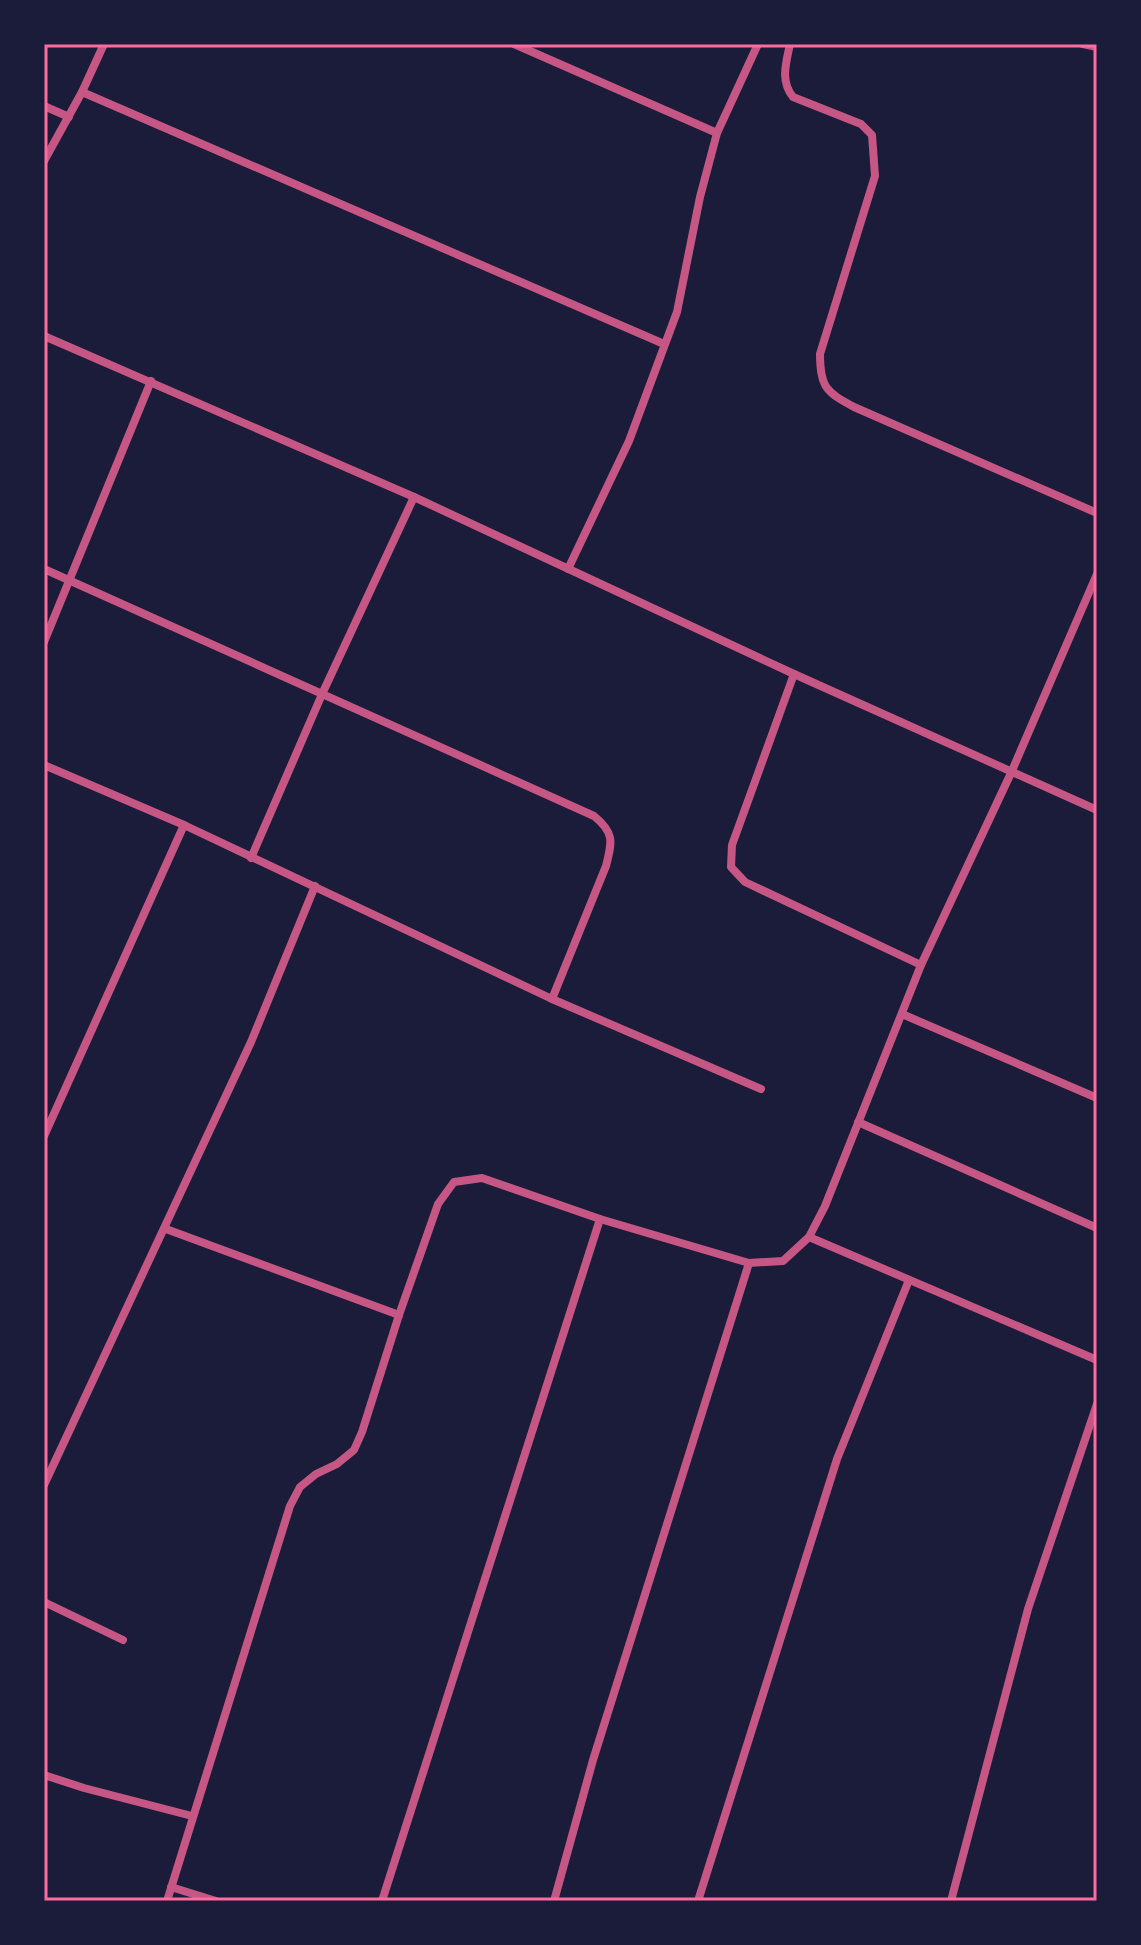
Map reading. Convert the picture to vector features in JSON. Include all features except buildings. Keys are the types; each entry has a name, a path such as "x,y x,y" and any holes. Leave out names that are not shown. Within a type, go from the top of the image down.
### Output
{"street":[{"path":"44,161 104,44"},
{"path":"514,44 717,133"},
{"path":"568,569 629,441 677,312 700,197 717,133 758,44"},
{"path":"790,44 784,69 786,89 793,97 861,124 872,135 875,155 875,176 820,354 820,378 832,395 854,407 1097,513"},
{"path":"1083,44 1097,47"},
{"path":"82,92 664,344"},
{"path":"44,106 69,117"},
{"path":"44,336 414,497 794,674 1097,810"},
{"path":"44,642 151,381"},
{"path":"251,858 323,692 414,497"},
{"path":"44,569 594,816 607,827 611,843 606,866 552,999"},
{"path":"167,1901 290,1506 300,1487 354,1450 438,1204 454,1182 482,1178 600,1219 749,1263 783,1261 809,1237 825,1206 921,965 1011,773 1097,574"},
{"path":"794,674 732,845 731,867 745,882 921,965"},
{"path":"44,765 184,825 552,999 761,1089"},
{"path":"44,1136 184,825"},
{"path":"44,1485 251,1042 315,886"},
{"path":"902,1014 1097,1098"},
{"path":"858,1122 1097,1228"},
{"path":"382,1901 600,1219"},
{"path":"166,1229 399,1315"},
{"path":"809,1237 1097,1360"},
{"path":"554,1901 593,1760 749,1263"},
{"path":"698,1901 837,1459 909,1280"},
{"path":"951,1901 1028,1609 1097,1404"},
{"path":"44,1602 123,1640"},
{"path":"44,1775 192,1816"},
{"path":"171,1887 216,1901"}]}
